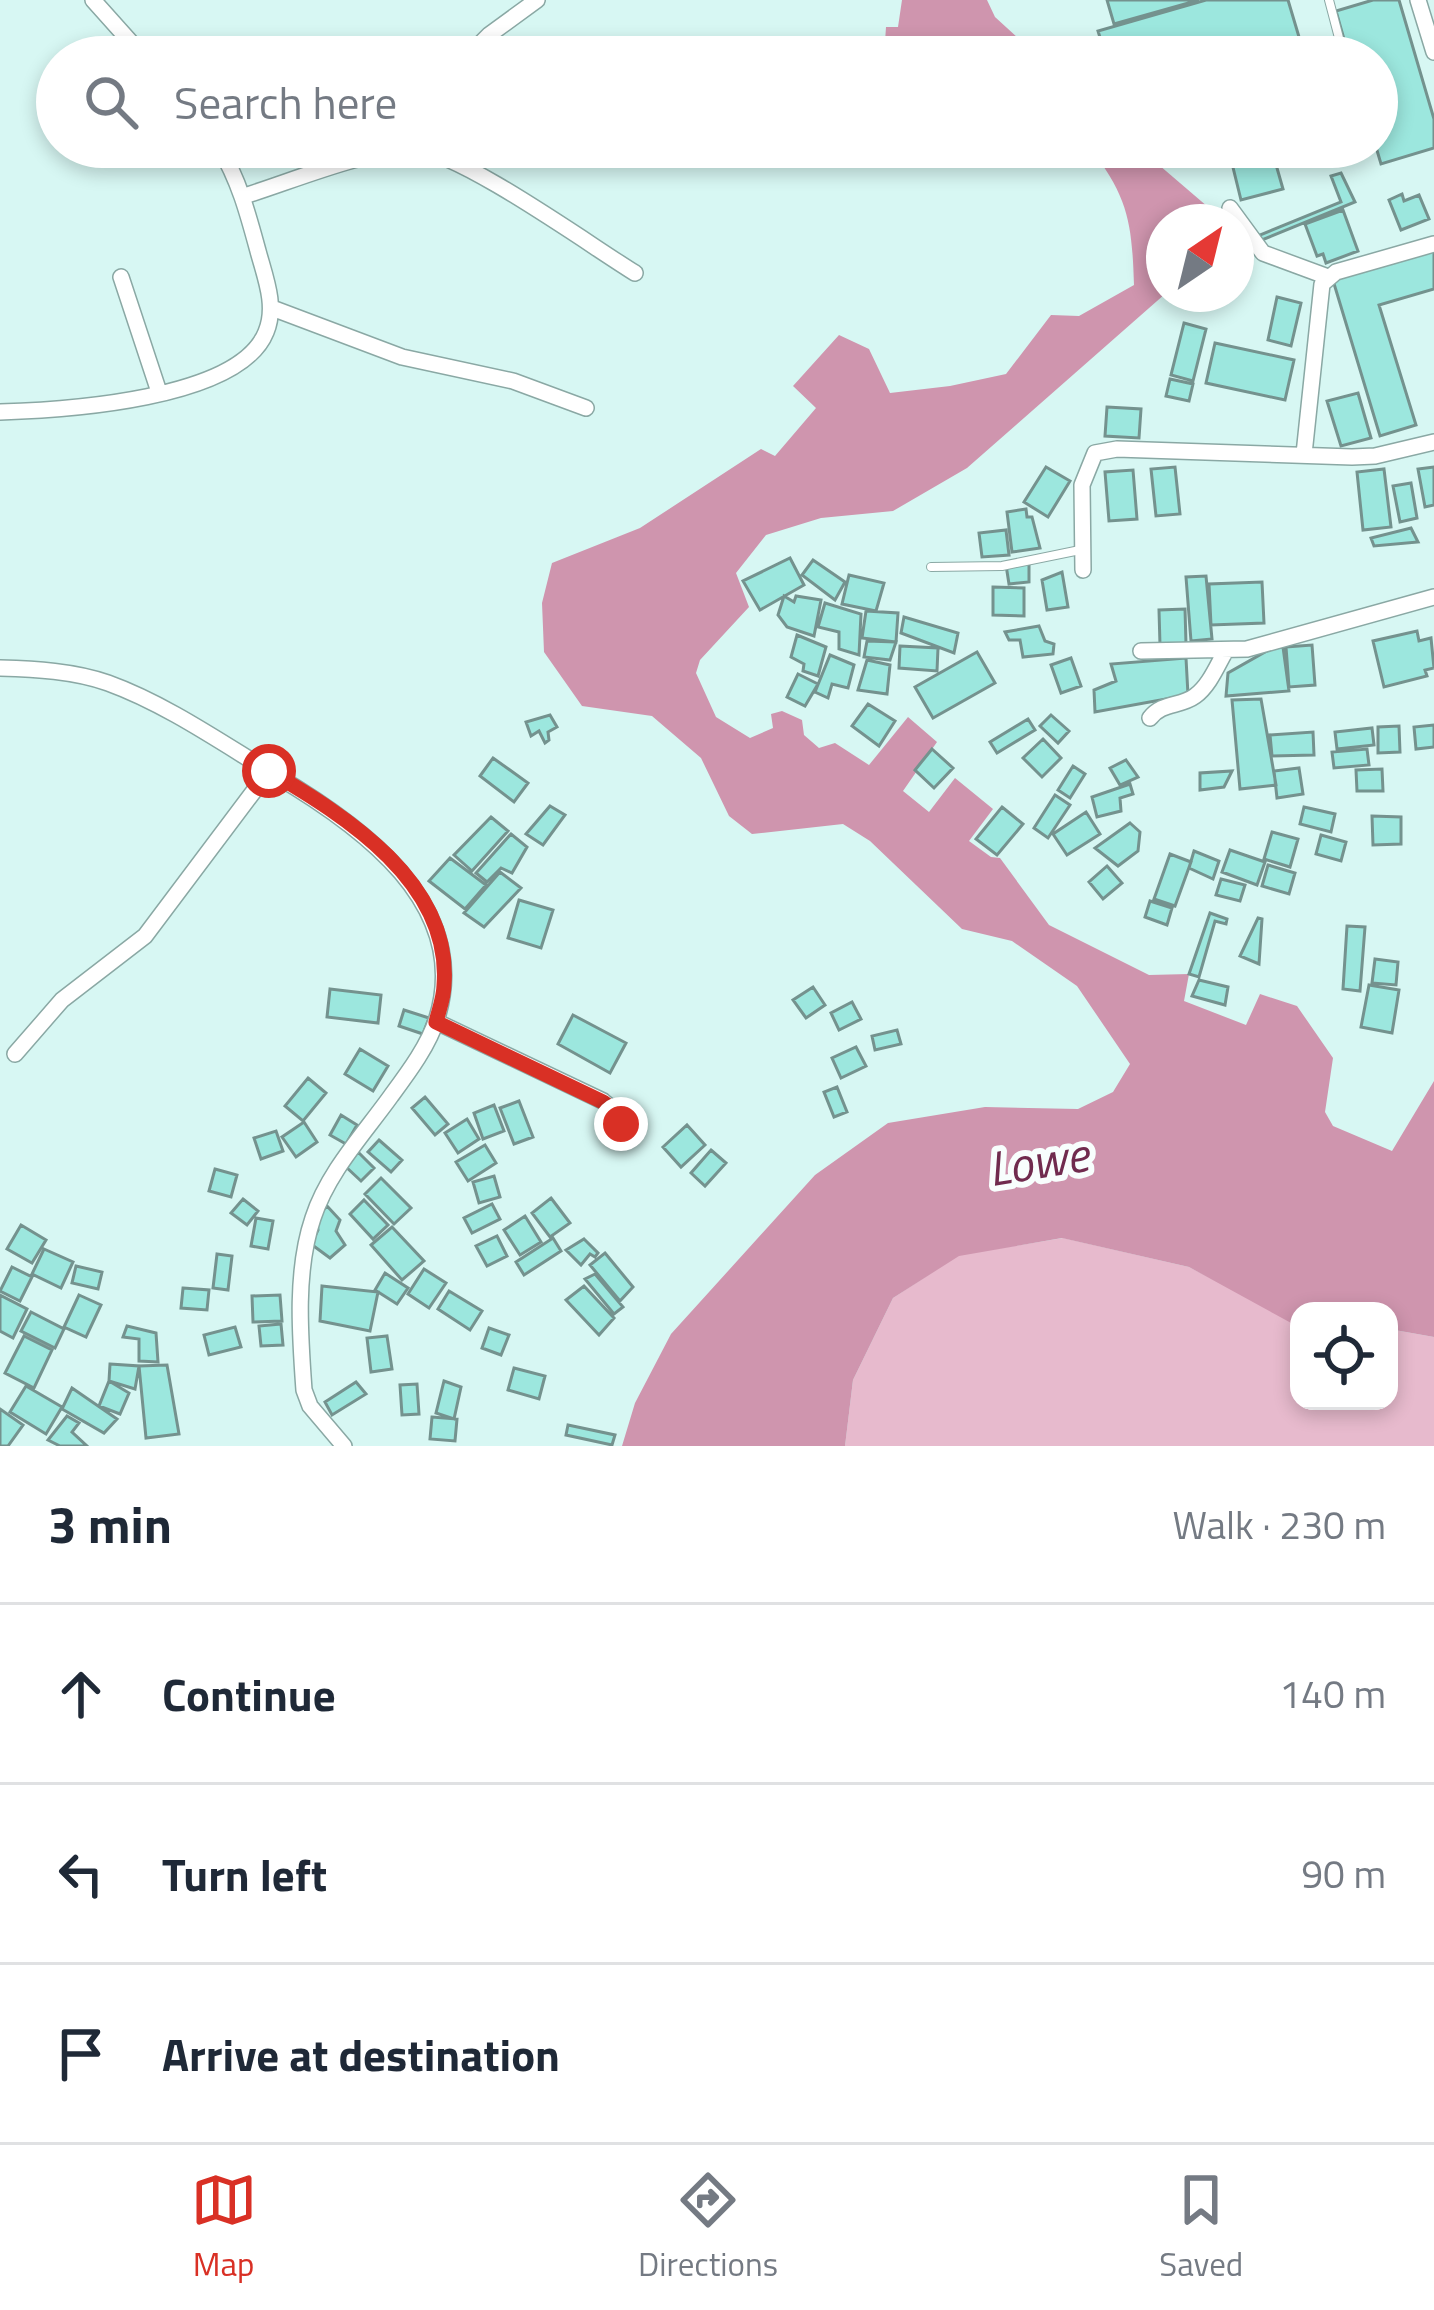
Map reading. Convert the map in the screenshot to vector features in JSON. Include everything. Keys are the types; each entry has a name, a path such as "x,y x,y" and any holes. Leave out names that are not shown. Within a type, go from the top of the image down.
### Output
{"street":[{"path":"93,0 125,36"},
{"path":"488,36 537,0"},
{"path":"1418,0 1434,52"},
{"path":"0,412 107,403 159,392 201,382 252,353 266,334 272,308 244,196 230,168"},
{"path":"244,196 333,168"},
{"path":"466,168 635,273"},
{"path":"1254,241 1263,254 1328,277 1434,244"},
{"path":"121,277 159,392"},
{"path":"1304,454 1318,295 1328,277"},
{"path":"272,308 402,357 513,381 586,408"},
{"path":"1083,571 1082,485 1095,453 1117,449 1375,456 1434,442"},
{"path":"1141,652 1247,650 1434,597"},
{"path":"1150,718 1159,707 1183,702 1199,692 1225,652"},
{"path":"0,668 73,674 109,683 269,771 332,808 411,880 433,916 445,984 436,1022 404,1077 329,1183 306,1245 304,1390 310,1406 344,1446"},
{"path":"15,1054 62,1000 145,936 269,771"},
{"path":"436,1022 603,1102 617,1113 621,1124"}],"lane":[{"path":"1329,0 1339,36"},
{"path":"931,567 1002,566 1082,550"}],"shaded area":[{"path":"1063,1238 1189,1267 1290,1319 1290,1410 1398,1410 1398,1331 1434,1337 1434,1446 845,1446 853,1380 893,1298 959,1255"}],"water":[{"path":"902,0 987,0 995,17 1016,36 885,36 886,27 898,27"},
{"name":"Lowe","path":"1104,168 1162,168 1204,204 1146,204 1146,311 967,468 893,511 821,518 766,535 736,573 749,607 700,660 696,673 716,717 750,738 773,728 771,714 782,711 802,720 804,735 819,748 835,743 869,765 908,717 937,742 903,791 929,812 955,778 993,809 969,841 1000,858 1049,925 1149,975 1189,974 1184,1001 1246,1025 1260,994 1297,1006 1333,1058 1325,1112 1333,1126 1392,1151 1434,1081 1434,1337 1398,1331 1398,1302 1290,1302 1290,1322 1189,1267 1062,1238 959,1256 893,1298 853,1380 845,1446 622,1446 635,1403 671,1334 815,1175 888,1123 985,1107 1078,1109 1113,1092 1130,1064 1077,986 1012,941 962,929 870,841 843,824 752,834 729,816 701,758 652,716 582,706 544,652 542,603 552,563 640,528 761,449 775,456 816,408 793,386 839,335 869,349 890,393 1006,374 1051,315 1079,316 1134,285 1132,245 1120,197"}],"building":[{"path":"1107,0 1199,0 1114,24"},
{"path":"1206,0 1288,0 1299,36 1100,36 1098,31"},
{"path":"1373,0 1399,0 1434,119 1434,148 1398,159 1398,36 1343,36 1336,11"},
{"path":"1233,168 1277,168 1283,189 1241,200"},
{"path":"1341,173 1355,202 1257,242 1255,237 1341,202 1331,176"},
{"path":"1402,194 1404,201 1419,195 1429,219 1401,230 1389,200"},
{"path":"1343,210 1358,251 1326,263 1323,254 1317,256 1305,224"},
{"path":"1434,246 1434,289 1379,305 1416,425 1380,436 1332,277"},
{"path":"1277,297 1301,303 1291,346 1268,340"},
{"path":"1184,323 1206,329 1193,381 1171,375"},
{"path":"1215,343 1294,360 1285,400 1206,383"},
{"path":"1170,379 1193,384 1189,401 1166,396"},
{"path":"1358,393 1371,438 1341,446 1327,401"},
{"path":"1107,407 1141,409 1139,438 1105,436"},
{"path":"1046,467 1070,481 1048,517 1024,502"},
{"path":"1175,467 1180,514 1156,516 1151,469"},
{"path":"1434,467 1434,505 1425,507 1418,469"},
{"path":"1384,469 1391,527 1363,530 1357,472"},
{"path":"1133,470 1137,519 1109,521 1105,472"},
{"path":"1411,483 1417,518 1400,522 1393,486"},
{"path":"1026,509 1040,548 1012,552 1007,512"},
{"path":"1411,528 1418,542 1374,546 1371,538"},
{"path":"1006,530 1009,555 982,557 979,533"},
{"path":"790,558 804,585 760,610 743,581"},
{"path":"813,560 845,582 835,600 802,575"},
{"path":"1029,563 1029,582 1009,584 1006,565"},
{"path":"1062,572 1068,607 1047,610 1042,580"},
{"path":"849,575 884,583 876,611 842,604"},
{"path":"1206,576 1212,639 1191,641 1186,577"},
{"path":"1262,582 1264,623 1211,625 1209,584"},
{"path":"993,587 1024,588 1024,616 993,615"},
{"path":"784,596 794,602 796,596 821,600 814,636 787,627 778,615"},
{"path":"825,603 861,614 859,655 839,649 839,632 818,627"},
{"path":"1185,609 1186,644 1160,645 1159,610"},
{"path":"866,611 898,613 896,642 862,638"},
{"path":"904,617 958,633 954,653 901,633"},
{"path":"1039,626 1045,641 1054,644 1053,654 1023,657 1020,640 1009,640 1005,632"},
{"path":"1417,631 1419,641 1431,638 1434,668 1425,670 1427,676 1384,687 1373,641"},
{"path":"797,635 826,647 818,676 803,671 804,664 791,657"},
{"path":"867,641 896,642 890,660 864,657"},
{"path":"1312,645 1315,685 1289,687 1286,647"},
{"path":"900,646 938,648 937,671 899,668"},
{"path":"1283,647 1289,691 1226,696 1228,673 1272,648"},
{"path":"977,652 995,683 933,718 915,687"},
{"path":"830,655 854,665 848,688 832,684 828,698 815,692"},
{"path":"1071,658 1081,686 1061,693 1051,665"},
{"path":"1186,658 1188,695 1095,712 1094,690 1116,681 1111,664"},
{"path":"867,660 890,665 887,694 858,690"},
{"path":"798,674 818,684 805,706 787,697"},
{"path":"1261,699 1276,785 1240,789 1232,700"},
{"path":"868,704 895,721 879,746 852,726"},
{"path":"550,715 557,727 548,732 545,743 539,731 531,736 526,722"},
{"path":"1051,715 1069,731 1058,743 1040,726"},
{"path":"1028,719 1035,730 997,753 990,742"},
{"path":"1434,725 1434,747 1416,749 1414,727"},
{"path":"1399,726 1400,752 1378,753 1378,727"},
{"path":"1372,728 1374,745 1337,749 1335,732"},
{"path":"1313,732 1314,755 1272,756 1270,735"},
{"path":"1043,739 1061,758 1042,777 1023,758"},
{"path":"932,749 953,768 934,788 915,770"},
{"path":"1367,749 1369,765 1334,768 1332,752"},
{"path":"493,758 528,783 514,802 480,776"},
{"path":"1126,760 1138,777 1120,785 1110,768"},
{"path":"1073,766 1085,774 1070,798 1058,790"},
{"path":"1299,768 1303,794 1277,798 1274,771"},
{"path":"1382,769 1383,791 1357,791 1356,770"},
{"path":"1232,771 1224,787 1200,790 1200,773"},
{"path":"1130,784 1133,794 1120,798 1121,811 1097,817 1092,797"},
{"path":"1055,795 1070,805 1048,838 1034,828"},
{"path":"550,806 565,815 543,845 526,834"},
{"path":"1002,807 1023,824 997,855 976,839"},
{"path":"1304,807 1335,814 1331,832 1300,824"},
{"path":"1086,812 1100,834 1067,855 1053,834"},
{"path":"1372,816 1401,817 1401,844 1373,845"},
{"path":"491,817 508,831 472,871 454,855"},
{"path":"1130,823 1140,832 1138,851 1118,866 1095,848"},
{"path":"1272,832 1298,839 1290,867 1264,859"},
{"path":"511,834 527,847 512,873 501,868 487,882 476,873"},
{"path":"1321,835 1346,842 1341,861 1316,854"},
{"path":"1230,850 1265,862 1257,885 1222,872"},
{"path":"1194,851 1219,861 1213,879 1189,868"},
{"path":"1170,854 1191,862 1175,906 1154,899"},
{"path":"450,858 486,885 465,909 429,881"},
{"path":"1268,865 1295,873 1289,894 1262,886"},
{"path":"1107,866 1122,883 1103,899 1089,882"},
{"path":"500,872 521,888 484,927 464,913"},
{"path":"1221,879 1245,885 1240,901 1216,895"},
{"path":"519,900 553,910 541,948 508,938"},
{"path":"1150,901 1172,908 1167,925 1145,917"},
{"path":"1210,913 1227,919 1226,924 1215,921 1199,977 1189,974"},
{"path":"1258,918 1262,919 1259,964 1240,956"},
{"path":"1347,926 1365,927 1360,991 1343,989"},
{"path":"1375,959 1398,962 1396,985 1372,983"},
{"path":"1199,980 1228,987 1225,1005 1192,996"},
{"path":"1369,985 1399,990 1392,1033 1361,1027"},
{"path":"813,987 825,1005 806,1018 793,1000"},
{"path":"330,989 381,995 378,1023 327,1017"},
{"path":"852,1002 861,1019 839,1030 831,1013"},
{"path":"404,1010 429,1018 423,1034 399,1026"},
{"path":"573,1015 626,1043 610,1073 558,1044"},
{"path":"897,1030 901,1044 875,1050 872,1036"},
{"path":"856,1047 866,1066 841,1078 832,1058"},
{"path":"360,1049 388,1066 373,1091 345,1074"},
{"path":"308,1078 326,1093 303,1121 285,1106"},
{"path":"837,1087 847,1112 834,1117 824,1092"},
{"path":"425,1097 448,1124 435,1135 412,1108"},
{"path":"519,1101 533,1137 514,1144 500,1108"},
{"path":"494,1105 504,1131 483,1139 474,1113"},
{"path":"341,1115 357,1125 346,1144 330,1135"},
{"path":"467,1119 479,1139 458,1153 445,1133"},
{"path":"304,1122 317,1142 296,1157 282,1137"},
{"path":"687,1125 705,1145 681,1167 663,1147"},
{"path":"276,1131 283,1151 261,1159 254,1138"},
{"path":"379,1140 402,1160 391,1172 368,1152"},
{"path":"485,1145 496,1163 468,1181 456,1162"},
{"path":"711,1150 726,1163 705,1186 691,1173"},
{"path":"358,1152 374,1168 361,1181 345,1166"},
{"path":"215,1169 237,1175 231,1197 209,1191"},
{"path":"494,1176 500,1197 479,1203 473,1182"},
{"path":"381,1178 411,1208 394,1224 365,1194"},
{"path":"551,1198 570,1223 550,1237 532,1213"},
{"path":"243,1199 258,1211 247,1225 231,1213"},
{"path":"364,1200 388,1225 373,1239 350,1214"},
{"path":"492,1204 500,1219 472,1233 464,1218"},
{"path":"327,1206 340,1220 336,1231 345,1245 330,1258 311,1244 318,1230 316,1218"},
{"path":"525,1216 541,1242 520,1255 504,1230"},
{"path":"256,1218 273,1221 268,1249 251,1246"},
{"path":"21,1225 46,1240 32,1263 7,1249"},
{"path":"392,1227 424,1261 402,1280 371,1245"},
{"path":"497,1236 507,1256 487,1266 476,1246"},
{"path":"553,1238 561,1251 524,1275 516,1262"},
{"path":"584,1239 598,1253 590,1254 581,1265 566,1250"},
{"path":"44,1249 73,1262 61,1288 32,1274"},
{"path":"605,1253 633,1287 620,1301 590,1265"},
{"path":"217,1254 232,1256 228,1290 213,1288"},
{"path":"76,1266 102,1272 98,1289 72,1283"},
{"path":"12,1267 32,1277 20,1301 0,1291"},
{"path":"424,1269 446,1283 429,1308 408,1294"},
{"path":"385,1273 408,1288 397,1304 375,1290"},
{"path":"595,1274 623,1307 614,1314 585,1279"},
{"path":"322,1286 378,1292 370,1331 320,1321"},
{"path":"584,1286 614,1318 599,1335 566,1300"},
{"path":"183,1288 209,1290 207,1310 181,1308"},
{"path":"449,1291 482,1311 470,1330 438,1309"},
{"path":"0,1295 27,1309 13,1338 0,1331"},
{"path":"79,1295 101,1305 86,1337 64,1327"},
{"path":"280,1295 282,1321 253,1322 252,1296"},
{"path":"31,1312 64,1329 55,1348 21,1331"},
{"path":"281,1324 283,1345 261,1346 259,1326"},
{"path":"127,1326 156,1333 158,1362 139,1361 139,1339 123,1337"},
{"path":"235,1327 241,1347 209,1355 204,1335"},
{"path":"489,1328 509,1335 501,1355 482,1348"},
{"path":"24,1336 52,1350 34,1388 5,1373"},
{"path":"387,1336 392,1369 371,1372 367,1338"},
{"path":"110,1364 139,1366 135,1389 109,1381"},
{"path":"167,1365 179,1434 146,1438 139,1366"},
{"path":"514,1368 545,1376 539,1399 508,1390"},
{"path":"109,1381 129,1393 120,1414 99,1406"},
{"path":"444,1381 461,1387 454,1419 436,1413"},
{"path":"356,1382 366,1394 332,1415 325,1402"},
{"path":"417,1384 419,1414 402,1415 400,1385"},
{"path":"26,1386 62,1407 46,1434 10,1412"},
{"path":"72,1388 117,1419 104,1433 62,1409"},
{"path":"0,1409 23,1425 8,1446 0,1446"},
{"path":"67,1416 79,1423 72,1432 87,1446 60,1446 48,1440"},
{"path":"432,1417 457,1419 455,1441 430,1439"},
{"path":"568,1425 615,1435 612,1445 566,1435"}],"route":[{"path":"269,771 332,808 411,880 433,916 441,951 445,984 436,1022 603,1102 617,1113 621,1124"}]}
